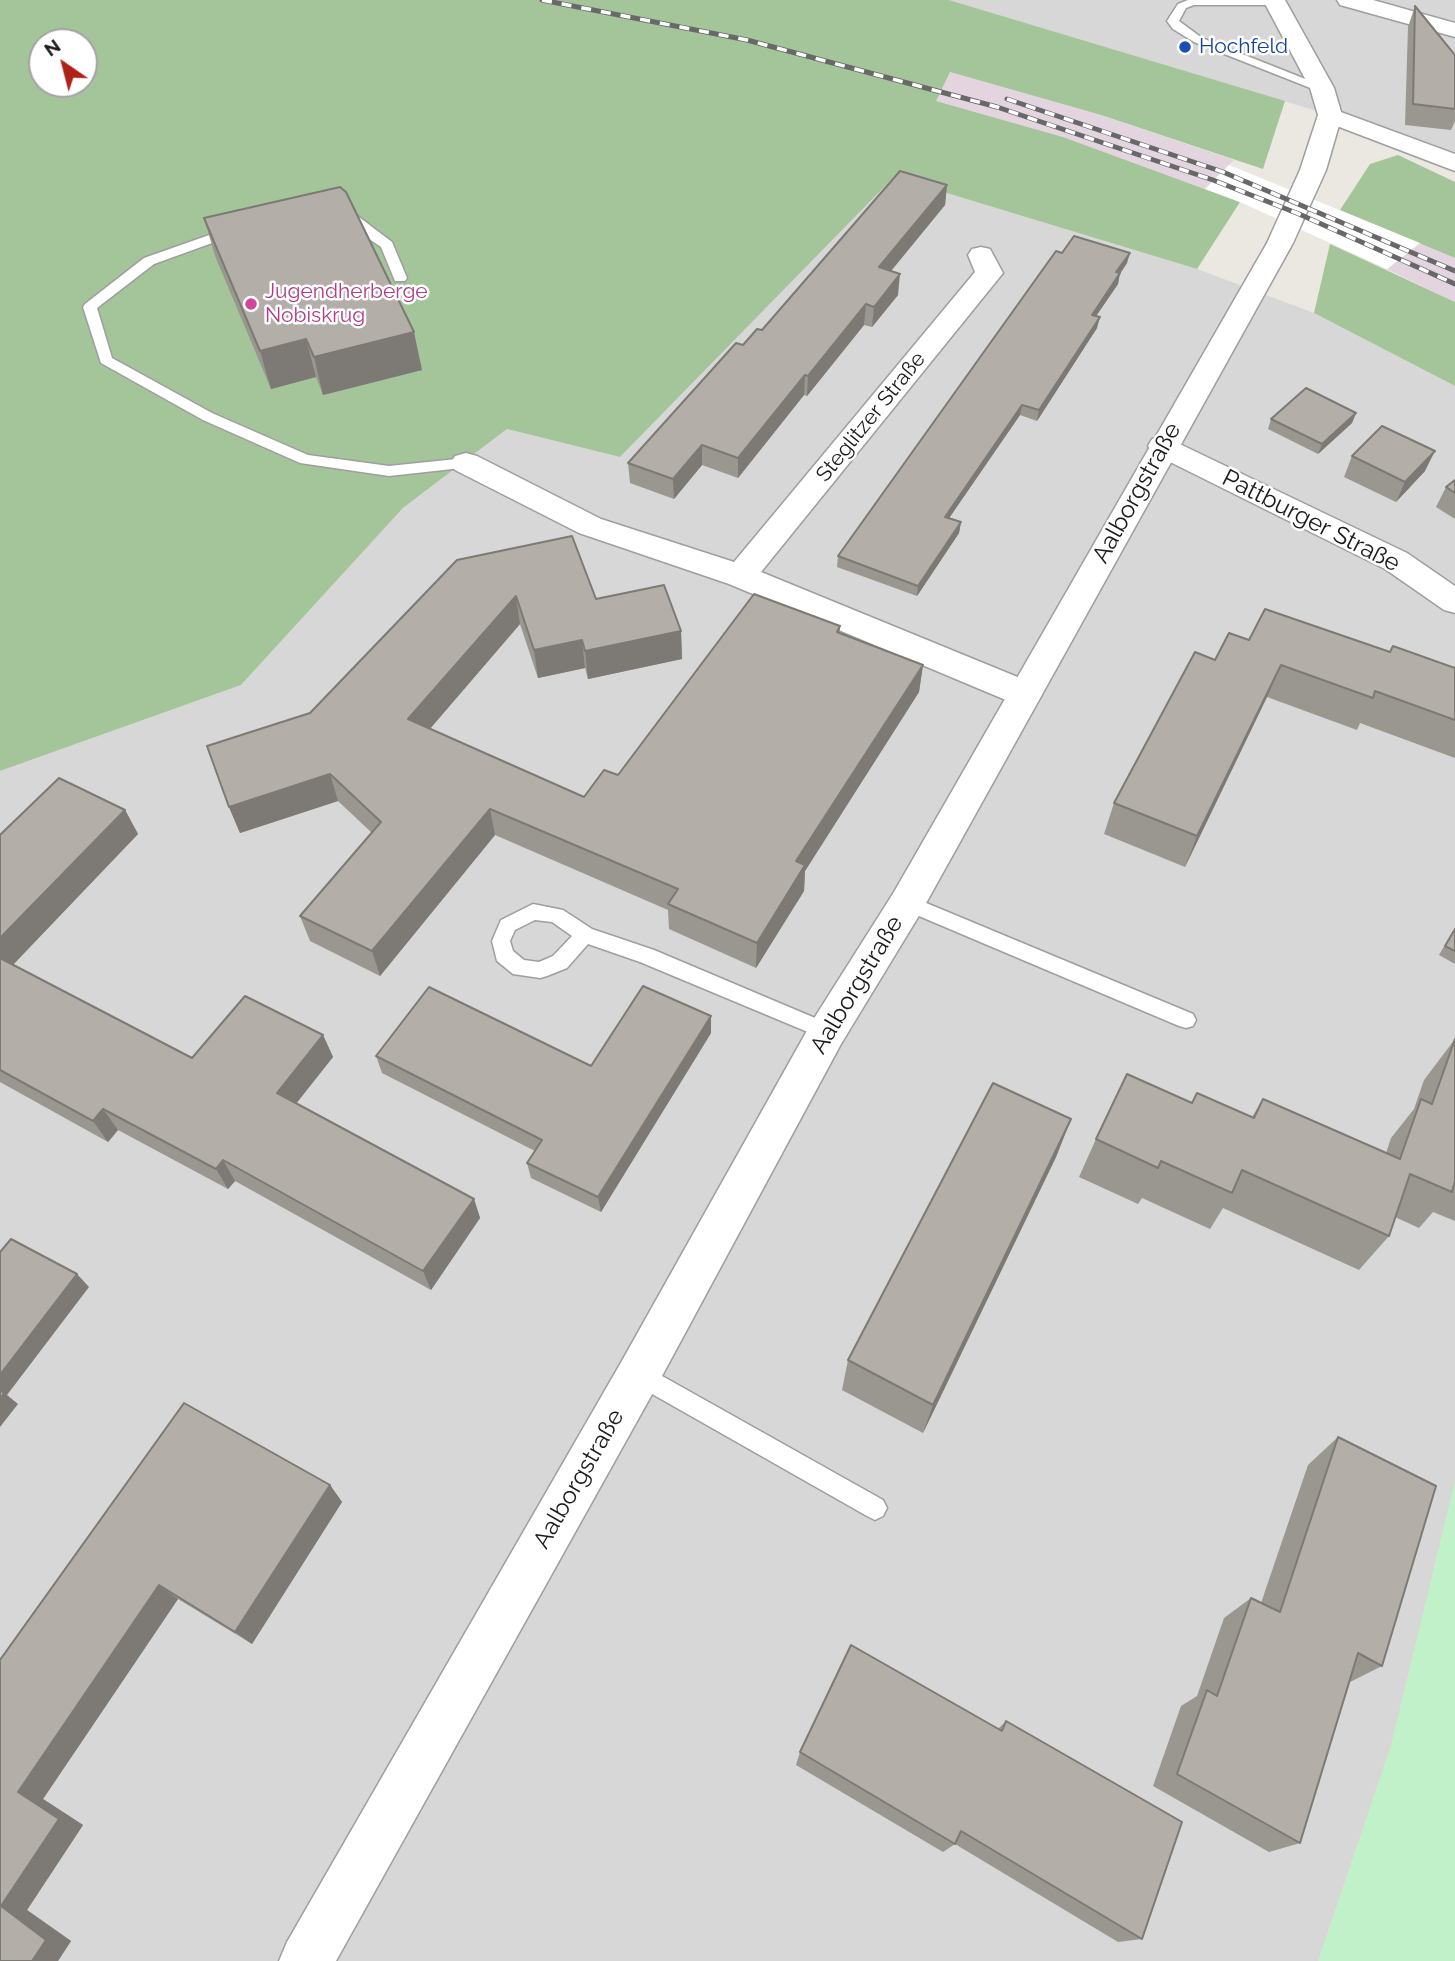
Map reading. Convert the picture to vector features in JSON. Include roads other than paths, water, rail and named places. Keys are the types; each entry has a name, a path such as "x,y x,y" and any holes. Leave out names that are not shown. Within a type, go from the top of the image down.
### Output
{"street":[{"path":"1348,0 1455,30"},
{"path":"1274,1 1322,88 1330,115 1455,163"},
{"name":"Aalborgstraße","path":"306,1961 639,1374 827,1032 907,904 1163,446 1280,243 1313,170 1330,115"},
{"name":"Steglitzer Straße","path":"740,576 989,273 981,255"},
{"name":"Pattburger Straße","path":"1163,446 1395,561 1455,602"},
{"path":"466,463 590,526 740,576 1025,694"}],"lane":[{"path":"1274,1 1193,2 1182,6 1173,21 1177,27 1198,40 1322,88"},
{"path":"333,216 346,214 387,245 400,278"},
{"path":"251,228 224,232 149,261 90,307 106,360 208,417 218,419 305,460 389,471 466,463"},
{"path":"907,904 1186,1020"},
{"path":"585,935 647,956 827,1032"},
{"path":"639,1374 875,1508"}],"railway":[{"path":"542,0 747,40 997,107 1213,180 1299,214 1455,284"},
{"path":"1007,99 1223,172 1455,271"}],"place":[{"name":"Hochfeld","path":"1185,47"},
{"name":"Jugendherberge Nobiskrug","path":"251,304"}]}
